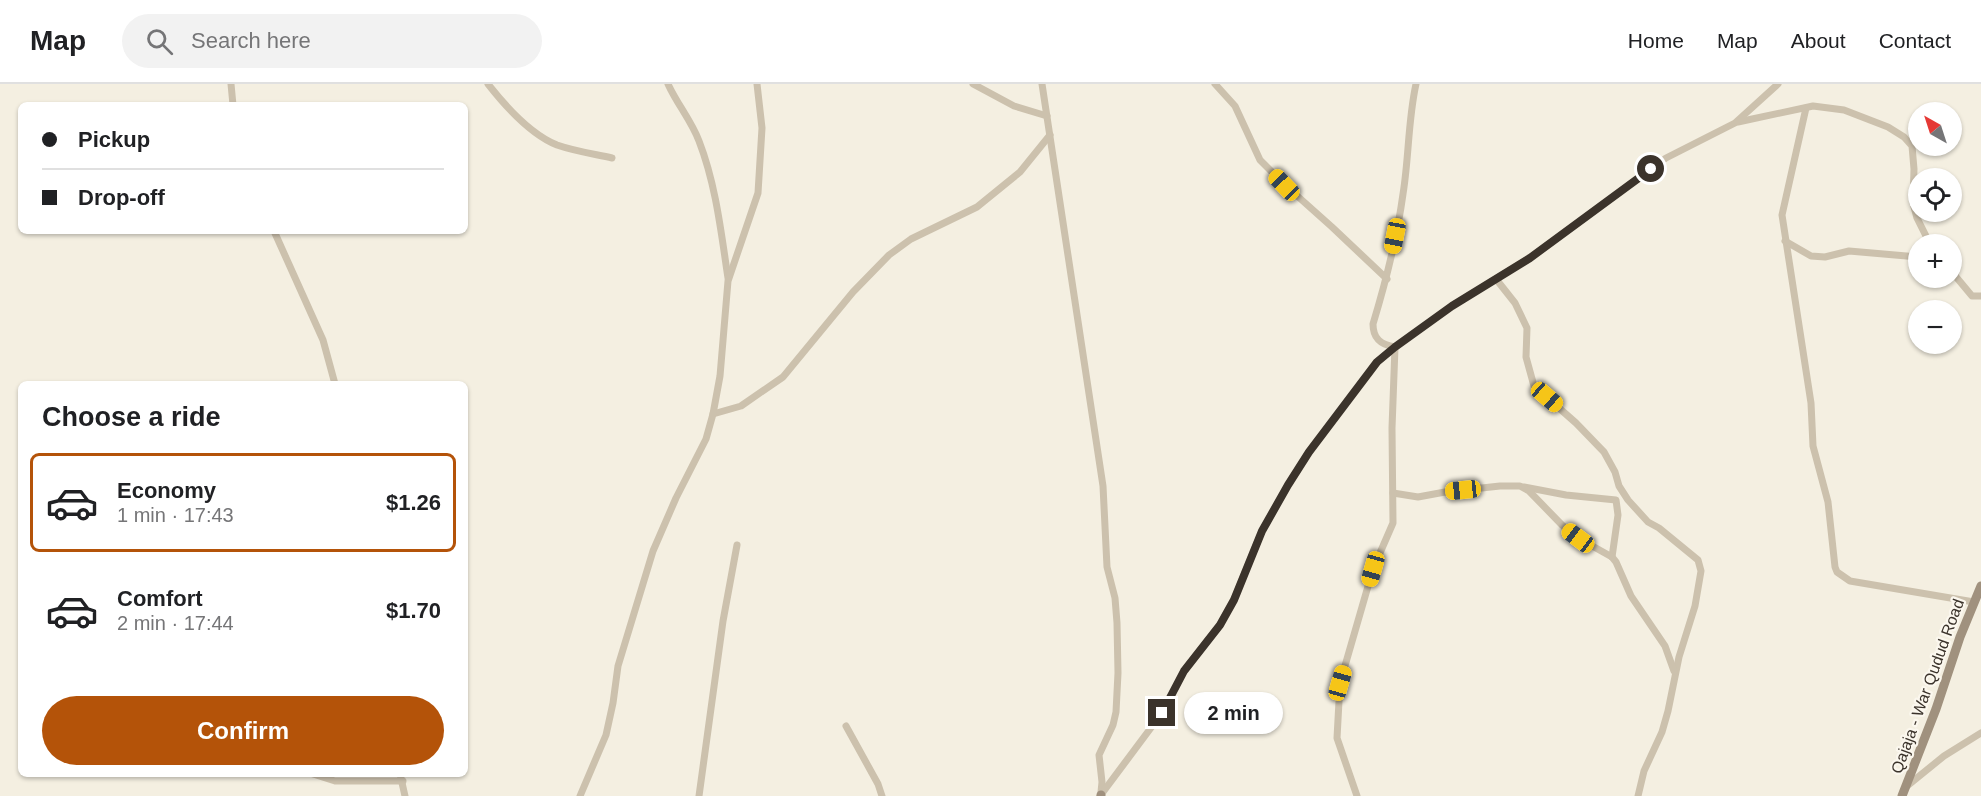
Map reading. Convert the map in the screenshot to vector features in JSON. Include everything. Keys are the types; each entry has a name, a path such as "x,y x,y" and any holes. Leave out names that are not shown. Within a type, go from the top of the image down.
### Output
{"street":[{"path":"231,84 233,102"},
{"path":"488,84 526,125 540,135 557,145 612,158"},
{"path":"668,84 672,94 691,121 700,143 712,187 728,280"},
{"path":"580,796 606,735 618,666 653,551 676,498 706,439 713,414 720,376 728,280 758,193 762,128 757,84"},
{"path":"973,84 1014,106 1047,116"},
{"path":"1042,84 1102,475 1107,567 1117,623 1116,712 1113,725 1099,755 1101,796"},
{"path":"1215,84 1235,106 1260,160 1284,185 1387,279"},
{"path":"1395,347 1383,346 1373,330 1387,279 1403,194 1410,116 1416,84"},
{"path":"1735,123 1778,84"},
{"path":"1101,796 1162,713 1184,671 1220,625 1234,600 1262,531 1309,452 1377,362 1452,306 1530,258 1666,158 1735,123 1813,106 1844,110 1888,127 1904,137 1911,146 1914,169 1913,203 1925,234"},
{"path":"1806,108 1782,215 1811,403 1813,446 1828,502 1837,572 1850,581 1974,602"},
{"path":"713,414 741,406 783,377 853,292 889,255 911,239 977,207 1020,172 1050,135"},
{"path":"275,234 323,340 334,381"},
{"path":"1785,241 1811,256 1825,257 1850,251 1908,255"},
{"path":"1496,279 1515,303 1527,328 1526,357 1534,386 1576,423 1604,452 1615,472 1619,486 1648,522 1659,528 1698,560 1701,571 1695,606 1679,657 1662,732 1644,771 1638,796"},
{"path":"1962,284 1972,296 1981,297"},
{"path":"1357,796 1337,738 1340,683 1373,569 1393,523 1395,347"},
{"path":"1392,493 1418,497 1478,488 1520,486 1566,495 1616,500"},
{"path":"1520,486 1529,491 1578,538 1612,557 1631,596 1665,646 1675,674"},
{"path":"1612,557 1618,515 1616,500 1619,486"},
{"path":"699,796 723,621 737,545"},
{"name":"Qajaja - War Qudud Road","path":"1904,792 1981,586"},
{"path":"846,726 879,784 882,796"},
{"path":"1904,792 1944,756 1981,733"},
{"path":"323,777 334,781 401,778 405,796"}],"route":[{"path":"1162,713 1184,671 1220,625 1234,600 1262,531 1288,485 1309,452 1377,362 1452,306 1530,258 1651,169"}]}
